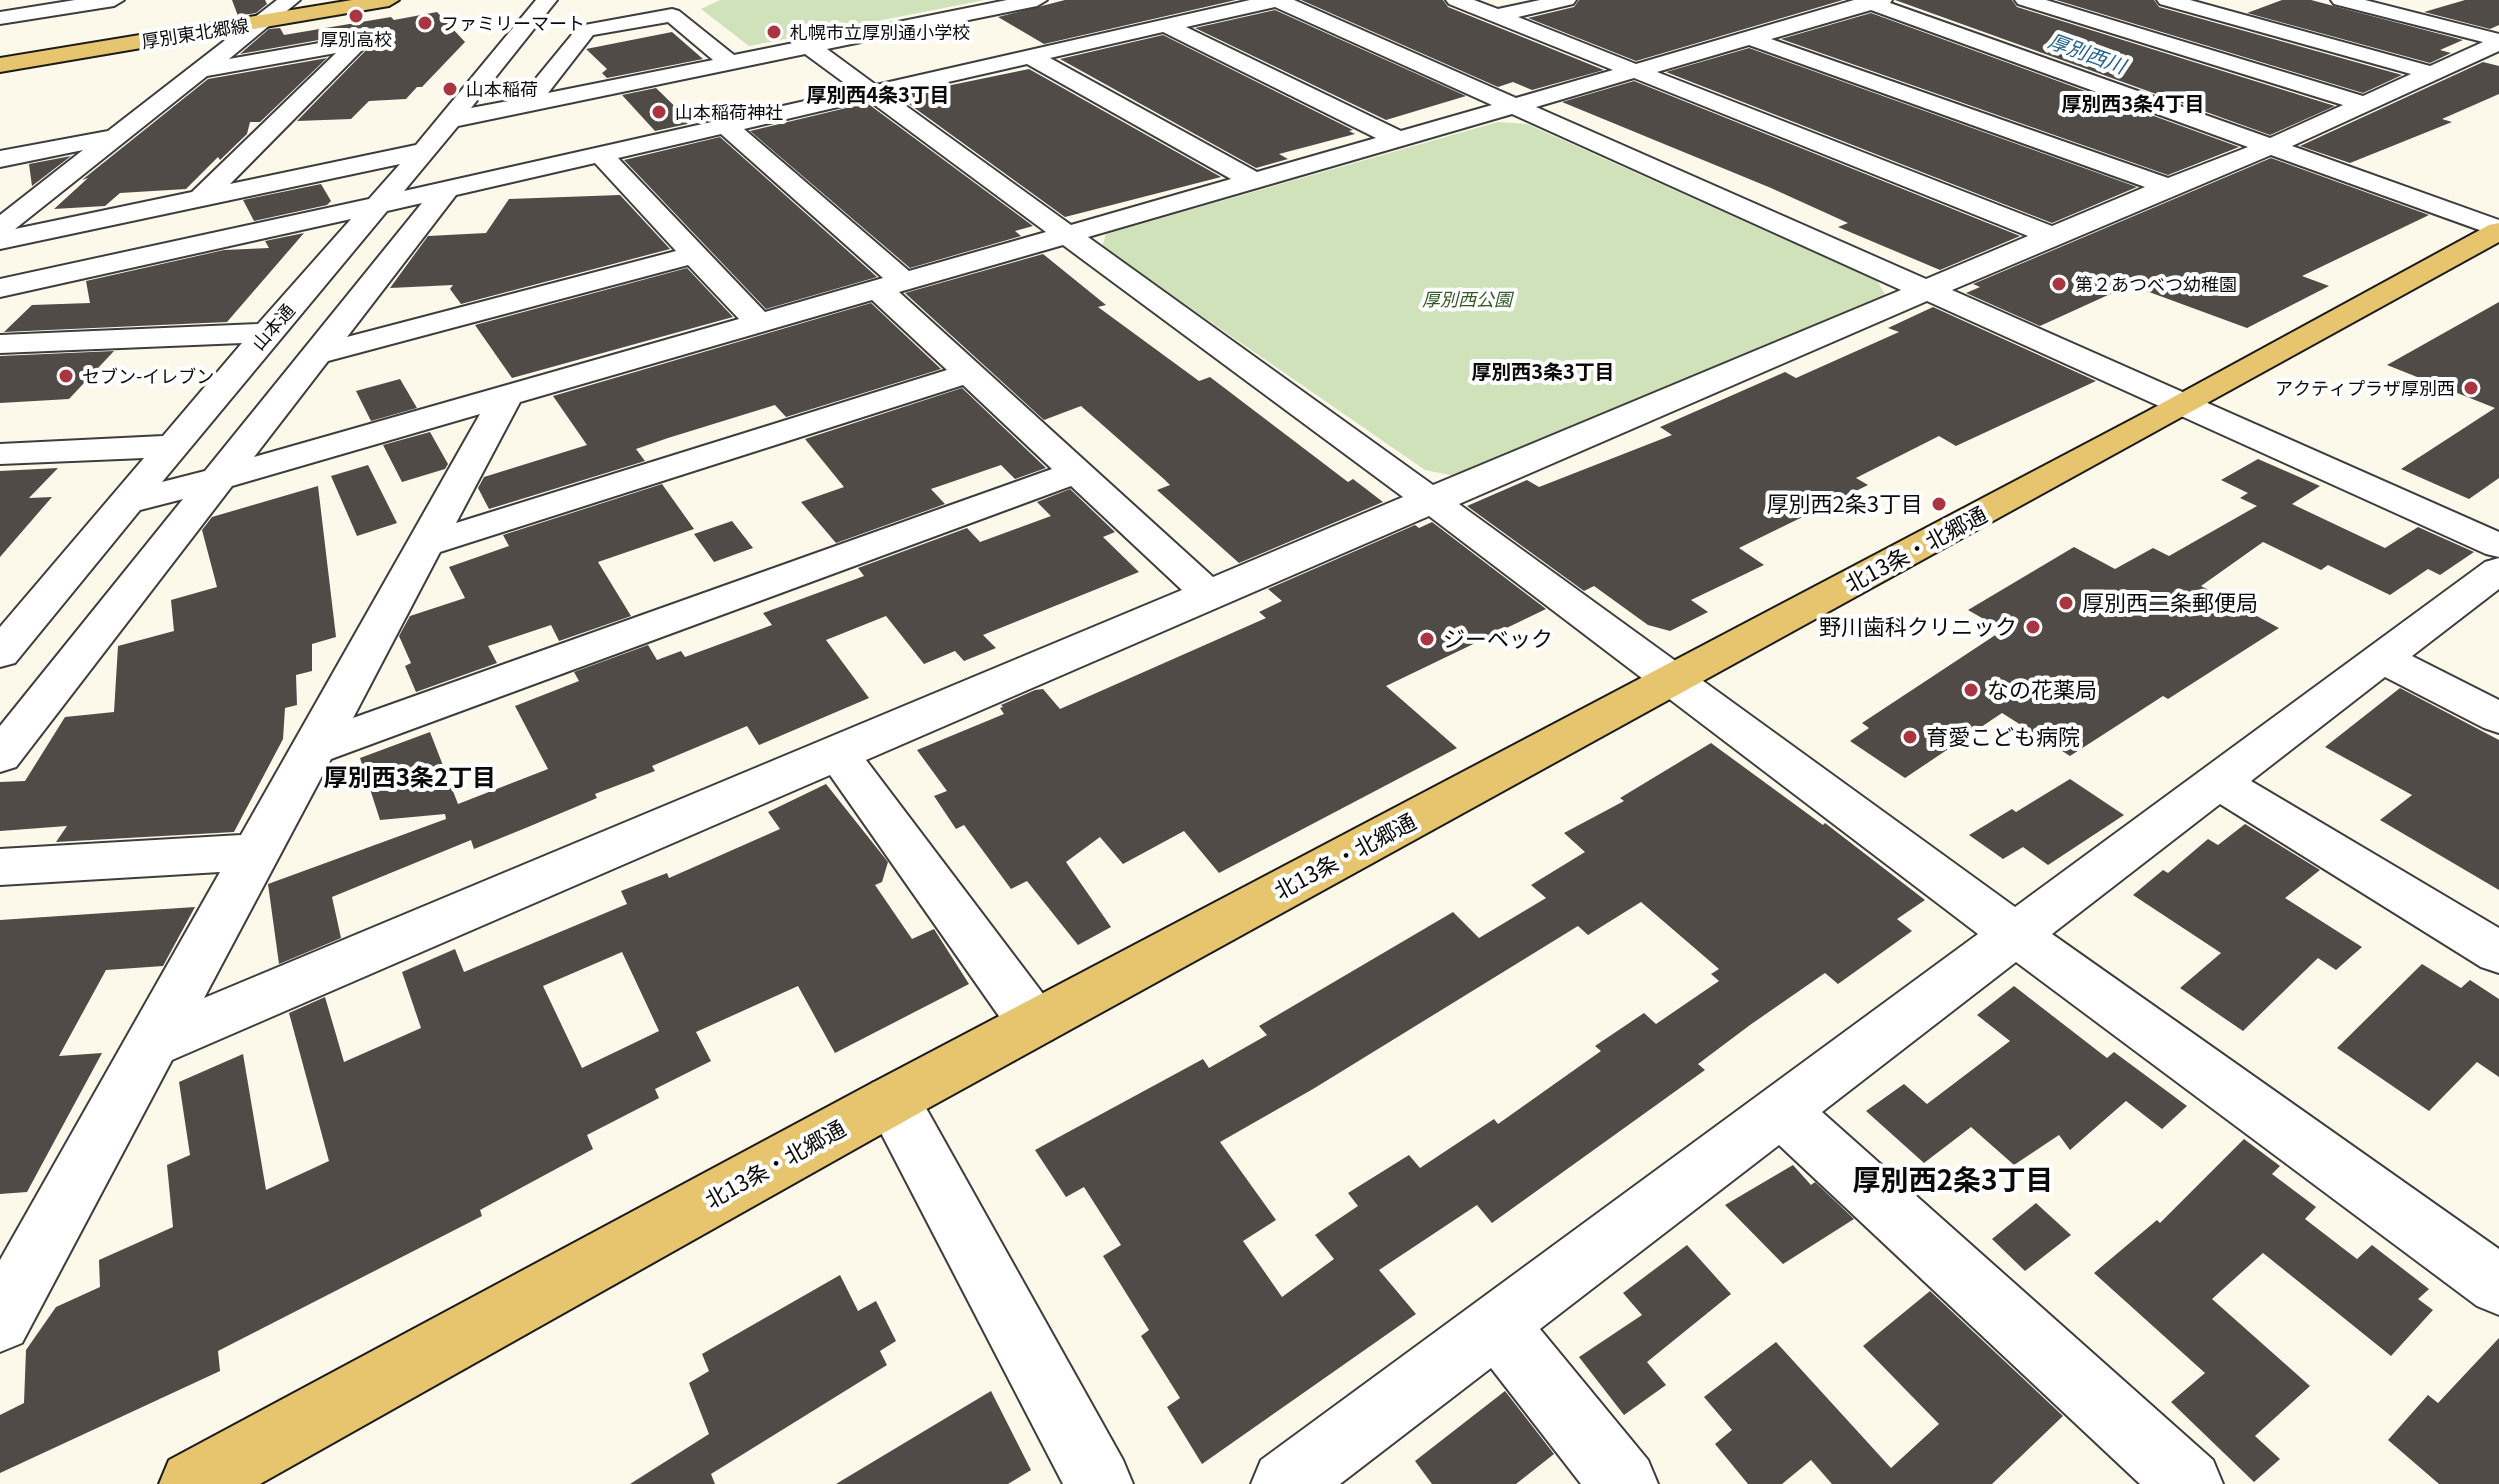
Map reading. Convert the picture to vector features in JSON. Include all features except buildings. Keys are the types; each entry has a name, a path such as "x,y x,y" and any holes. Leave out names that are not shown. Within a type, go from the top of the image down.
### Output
{"main road":[{"name":"厚別東北郷線","path":"0,65 389,0"},
{"name":"北13条・北郷通","path":"193,1484 892,1100 2184,405 2499,230"}],"street":[{"path":"0,18 114,0"},
{"path":"0,228 290,0"},
{"name":"山本通","path":"0,654 267,333 390,202 424,151 461,118 547,0"},
{"path":"461,118 1037,0"},
{"path":"0,288 601,155 1277,0 2499,546"},
{"path":"1456,0 2054,237"},
{"path":"1497,16 1566,0"},
{"path":"1902,0 2281,142 2499,230"},
{"path":"2025,0 2362,103"},
{"path":"2167,0 2431,73"},
{"path":"2341,0 2499,42"},
{"path":"127,502 209,482 760,324 1873,1 2281,142 2499,213"},
{"path":"527,104 586,30 672,15 730,63"},
{"path":"1165,25 1400,140"},
{"path":"1749,38 2169,187"},
{"path":"198,71 359,42 201,198"},
{"path":"150,1045 2281,142 2499,42"},
{"path":"810,47 1433,502 2015,934 2499,1285"},
{"path":"1030,56 1254,181"},
{"path":"726,126 892,285 969,373 1211,596"},
{"path":"0,159 115,137"},
{"path":"0,241 424,151"},
{"path":"601,155 760,324"},
{"path":"0,756 209,482 318,354 440,190"},
{"path":"0,205 39,197"},
{"path":"318,354 696,254"},
{"path":"0,344 267,333"},
{"path":"425,545 969,373"},
{"path":"0,1321 507,395"},
{"path":"0,454 173,446"},
{"path":"312,749 1076,472"},
{"path":"1285,1484 2499,570"},
{"path":"2382,658 2499,718"},
{"path":"838,754 1034,1023"},
{"path":"2218,782 2499,953"},
{"path":"0,867 256,852"},
{"path":"892,1100 1099,1484"},
{"path":"1781,1111 2189,1484"},
{"path":"1496,1324 1624,1484"}],"green space":[{"name":"札幌市立厚別通小学校","path":"720,0 985,0 749,46 701,9"},
{"name":"厚別西公園","path":"1498,122 1527,124 1877,281 1886,296 1460,477 1425,470 1102,247 1106,234"}],"place":[{"name":"厚別高校","path":"356,16"},
{"name":"ファミリーマート","path":"425,23"},
{"name":"札幌市立厚別通小学校","path":"774,32"},
{"name":"山本稲荷","path":"450,89"},
{"name":"山本稲荷神社","path":"659,112"},
{"name":"第２あつべつ幼稚園","path":"2059,284"},
{"name":"セブン-イレブン","path":"66,376"},
{"name":"アクティプラザ厚別西","path":"2471,388"},
{"name":"厚別西2条3丁目","path":"1939,504"},
{"name":"厚別西二条郵便局","path":"2066,603"},
{"name":"野川歯科クリニック","path":"2033,627"},
{"name":"ジーベック","path":"1427,639"},
{"name":"なの花薬局","path":"1971,690"},
{"name":"育愛こども病院","path":"1910,737"}],"district":[{"name":"厚別西4条3丁目","path":"878,94"},
{"name":"厚別西3条4丁目","path":"2133,103"},
{"name":"厚別西3条3丁目","path":"1543,371"},
{"name":"厚別西3条2丁目","path":"410,777"},
{"name":"厚別西2条3丁目","path":"1953,1179"}],"water label":[{"name":"厚別西川","path":"2087,53"}]}
